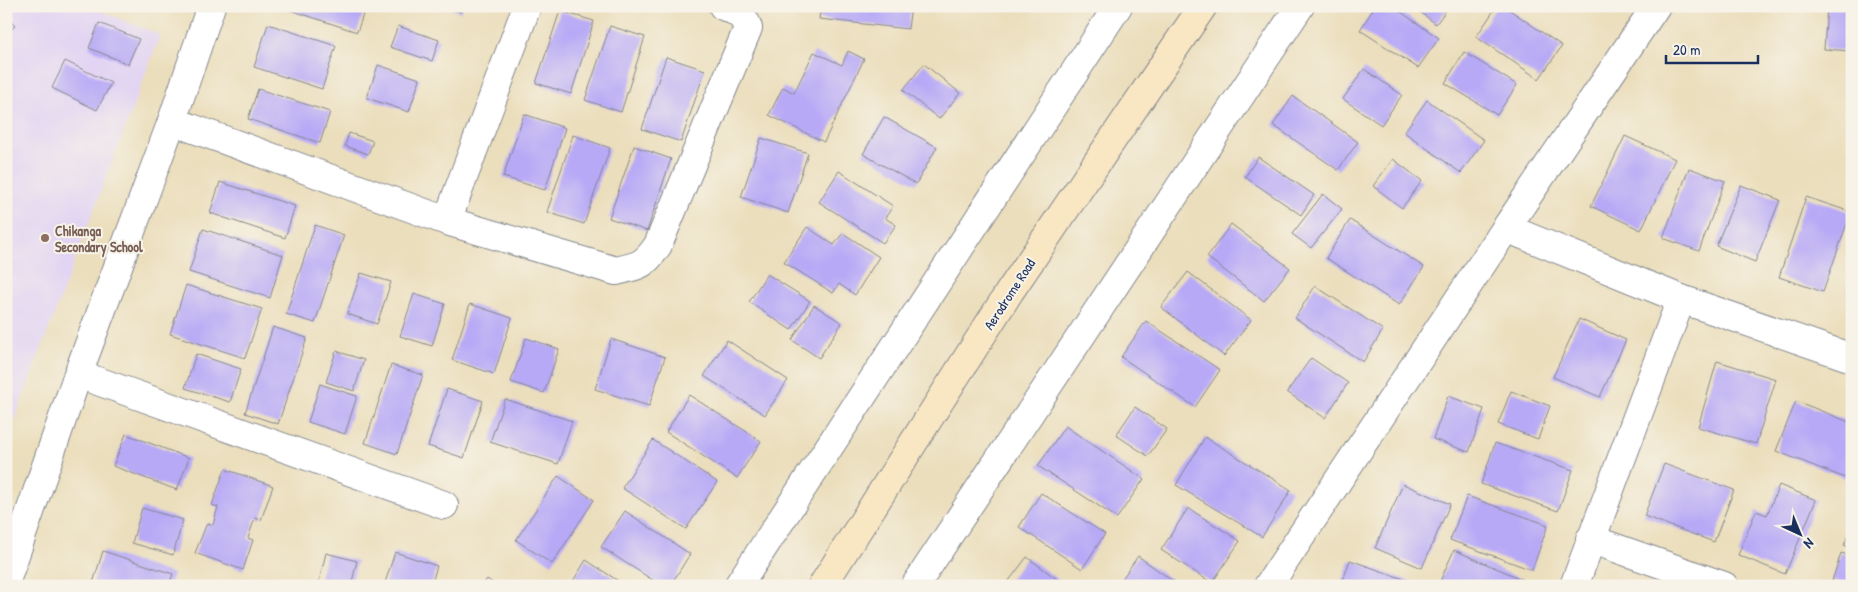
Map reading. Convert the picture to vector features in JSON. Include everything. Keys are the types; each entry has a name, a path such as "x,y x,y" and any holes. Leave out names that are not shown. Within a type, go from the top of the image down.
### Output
{"street":[{"path":"6,581 78,374 172,121 211,6"},
{"path":"447,221 527,6"},
{"path":"172,121 447,221 616,271 634,267 648,259 658,245 748,28 745,18 723,6"},
{"path":"738,586 1118,6"},
{"name":"Aerodrome Road","path":"822,586 1010,291 1203,6"},
{"path":"915,586 1300,6"},
{"path":"1268,586 1656,6"},
{"path":"1506,228 1681,299 1852,358"},
{"path":"1574,586 1681,299"},
{"path":"78,374 444,505"},
{"path":"1590,539 1724,586"}],"shaded area":[{"name":"Chikanga Secondary School","path":"6,6 88,6 160,35 6,442"}],"building":[{"path":"285,6 366,6 357,32 284,8"},
{"path":"444,6 462,6 461,12"},
{"path":"821,6 911,6 908,29 819,19"},
{"path":"1375,6 1392,6 1439,38 1418,68 1360,30"},
{"path":"1412,6 1449,6 1436,24"},
{"path":"1497,6 1504,6 1562,46 1539,79 1476,37"},
{"path":"1827,6 1852,6 1852,51 1824,49"},
{"path":"560,11 594,21 571,94 536,83"},
{"path":"6,16 15,26 6,34"},
{"path":"99,23 139,39 128,64 89,48"},
{"path":"268,24 336,46 322,89 254,67"},
{"path":"398,26 439,40 432,61 390,47"},
{"path":"610,26 645,37 621,112 585,100"},
{"path":"848,51 864,59 824,142 769,115 783,87 794,93 814,52 842,65"},
{"path":"1464,52 1517,85 1497,115 1445,83"},
{"path":"666,57 705,70 681,142 642,129"},
{"path":"65,61 111,83 97,110 52,88"},
{"path":"924,64 960,93 939,119 903,90"},
{"path":"378,65 420,79 409,112 367,98"},
{"path":"1364,69 1402,95 1381,125 1343,99"},
{"path":"258,89 330,112 320,143 248,119"},
{"path":"1293,96 1358,142 1338,170 1273,125"},
{"path":"1427,100 1484,140 1461,173 1404,132"},
{"path":"524,114 565,128 545,190 503,177"},
{"path":"884,117 937,147 916,184 863,154"},
{"path":"349,133 373,141 368,154 345,146"},
{"path":"573,135 610,148 584,224 547,212"},
{"path":"1625,136 1675,159 1641,230 1591,206"},
{"path":"761,138 808,153 788,213 741,197"},
{"path":"634,146 671,159 647,231 609,218"},
{"path":"1258,157 1314,195 1301,215 1245,177"},
{"path":"1393,159 1422,181 1402,208 1373,186"},
{"path":"1689,168 1725,181 1699,251 1663,238"},
{"path":"839,171 893,206 885,218 896,225 883,243 819,202"},
{"path":"220,182 295,206 285,238 210,213"},
{"path":"1741,185 1780,200 1755,262 1716,246"},
{"path":"1323,194 1342,209 1311,248 1292,234"},
{"path":"1806,197 1851,212 1823,292 1779,277"},
{"path":"1350,220 1424,267 1399,305 1326,258"},
{"path":"1231,224 1290,268 1264,301 1207,257"},
{"path":"315,225 344,235 315,323 286,314"},
{"path":"807,227 834,245 843,233 879,257 855,295 839,284 833,293 784,262"},
{"path":"203,229 283,255 270,298 189,272"},
{"path":"1188,272 1251,320 1224,356 1161,307"},
{"path":"361,273 391,282 377,324 347,314"},
{"path":"767,274 810,301 791,330 749,302"},
{"path":"1852,281 1852,297 1847,295"},
{"path":"186,285 262,309 245,358 170,334"},
{"path":"1315,286 1383,330 1363,362 1295,318"},
{"path":"414,294 445,304 432,346 400,336"},
{"path":"470,304 512,318 494,374 452,360"},
{"path":"814,305 842,323 819,358 792,340"},
{"path":"1579,319 1626,340 1600,397 1553,377"},
{"path":"1146,321 1220,370 1195,407 1121,357"},
{"path":"273,327 307,338 278,424 245,413"},
{"path":"526,338 559,349 544,393 511,382"},
{"path":"611,339 665,357 649,406 595,389"},
{"path":"727,340 788,380 765,415 704,376"},
{"path":"336,351 364,360 354,391 326,382"},
{"path":"196,354 241,369 230,402 185,388"},
{"path":"1311,358 1348,383 1325,418 1287,392"},
{"path":"1717,361 1776,379 1756,444 1698,427"},
{"path":"391,365 423,375 397,454 365,443"},
{"path":"320,384 357,396 345,434 308,422"},
{"path":"447,389 483,401 464,458 428,446"},
{"path":"1511,391 1550,406 1538,439 1498,424"},
{"path":"689,395 761,441 737,478 666,432"},
{"path":"1448,396 1484,409 1469,452 1433,439"},
{"path":"505,399 572,421 558,464 490,442"},
{"path":"1796,401 1852,423 1852,461 1845,478 1776,451"},
{"path":"1135,407 1167,429 1148,456 1116,435"},
{"path":"1065,426 1144,479 1117,518 1038,466"},
{"path":"126,434 189,458 177,490 113,466"},
{"path":"1205,437 1291,490 1262,537 1176,485"},
{"path":"653,440 717,482 686,529 622,488"},
{"path":"1495,443 1573,470 1558,511 1481,484"},
{"path":"1664,464 1734,490 1714,542 1644,516"},
{"path":"225,469 273,486 261,520 255,518 248,538 253,540 243,570 195,553 207,523 213,525 218,507 212,505"},
{"path":"558,476 594,500 552,564 516,540"},
{"path":"1403,484 1450,504 1422,568 1375,548"},
{"path":"1779,485 1816,500 1785,574 1738,555 1756,511 1767,515"},
{"path":"1041,493 1105,534 1082,569 1019,527"},
{"path":"1467,496 1548,525 1532,570 1450,540"},
{"path":"142,508 183,520 173,555 132,543"},
{"path":"1188,508 1240,541 1212,583 1161,550"},
{"path":"625,511 690,554 670,586 662,586 601,547"},
{"path":"1852,528 1852,548 1844,545"},
{"path":"1454,550 1531,583 1530,586 1438,586"},
{"path":"103,551 173,574 169,586 100,586 93,583"},
{"path":"395,552 437,566 431,586 384,586"},
{"path":"326,553 357,561 351,586 318,586"},
{"path":"1841,553 1852,556 1852,586 1832,581"},
{"path":"1138,556 1180,586 1117,586"},
{"path":"1027,557 1061,582 1058,586 1005,586"},
{"path":"586,560 626,586 570,586"},
{"path":"1350,560 1415,583 1414,586 1341,586"},
{"path":"487,579 497,586 482,586"}],"place":[{"name":"Chikanga Secondary School","path":"45,238"}]}
